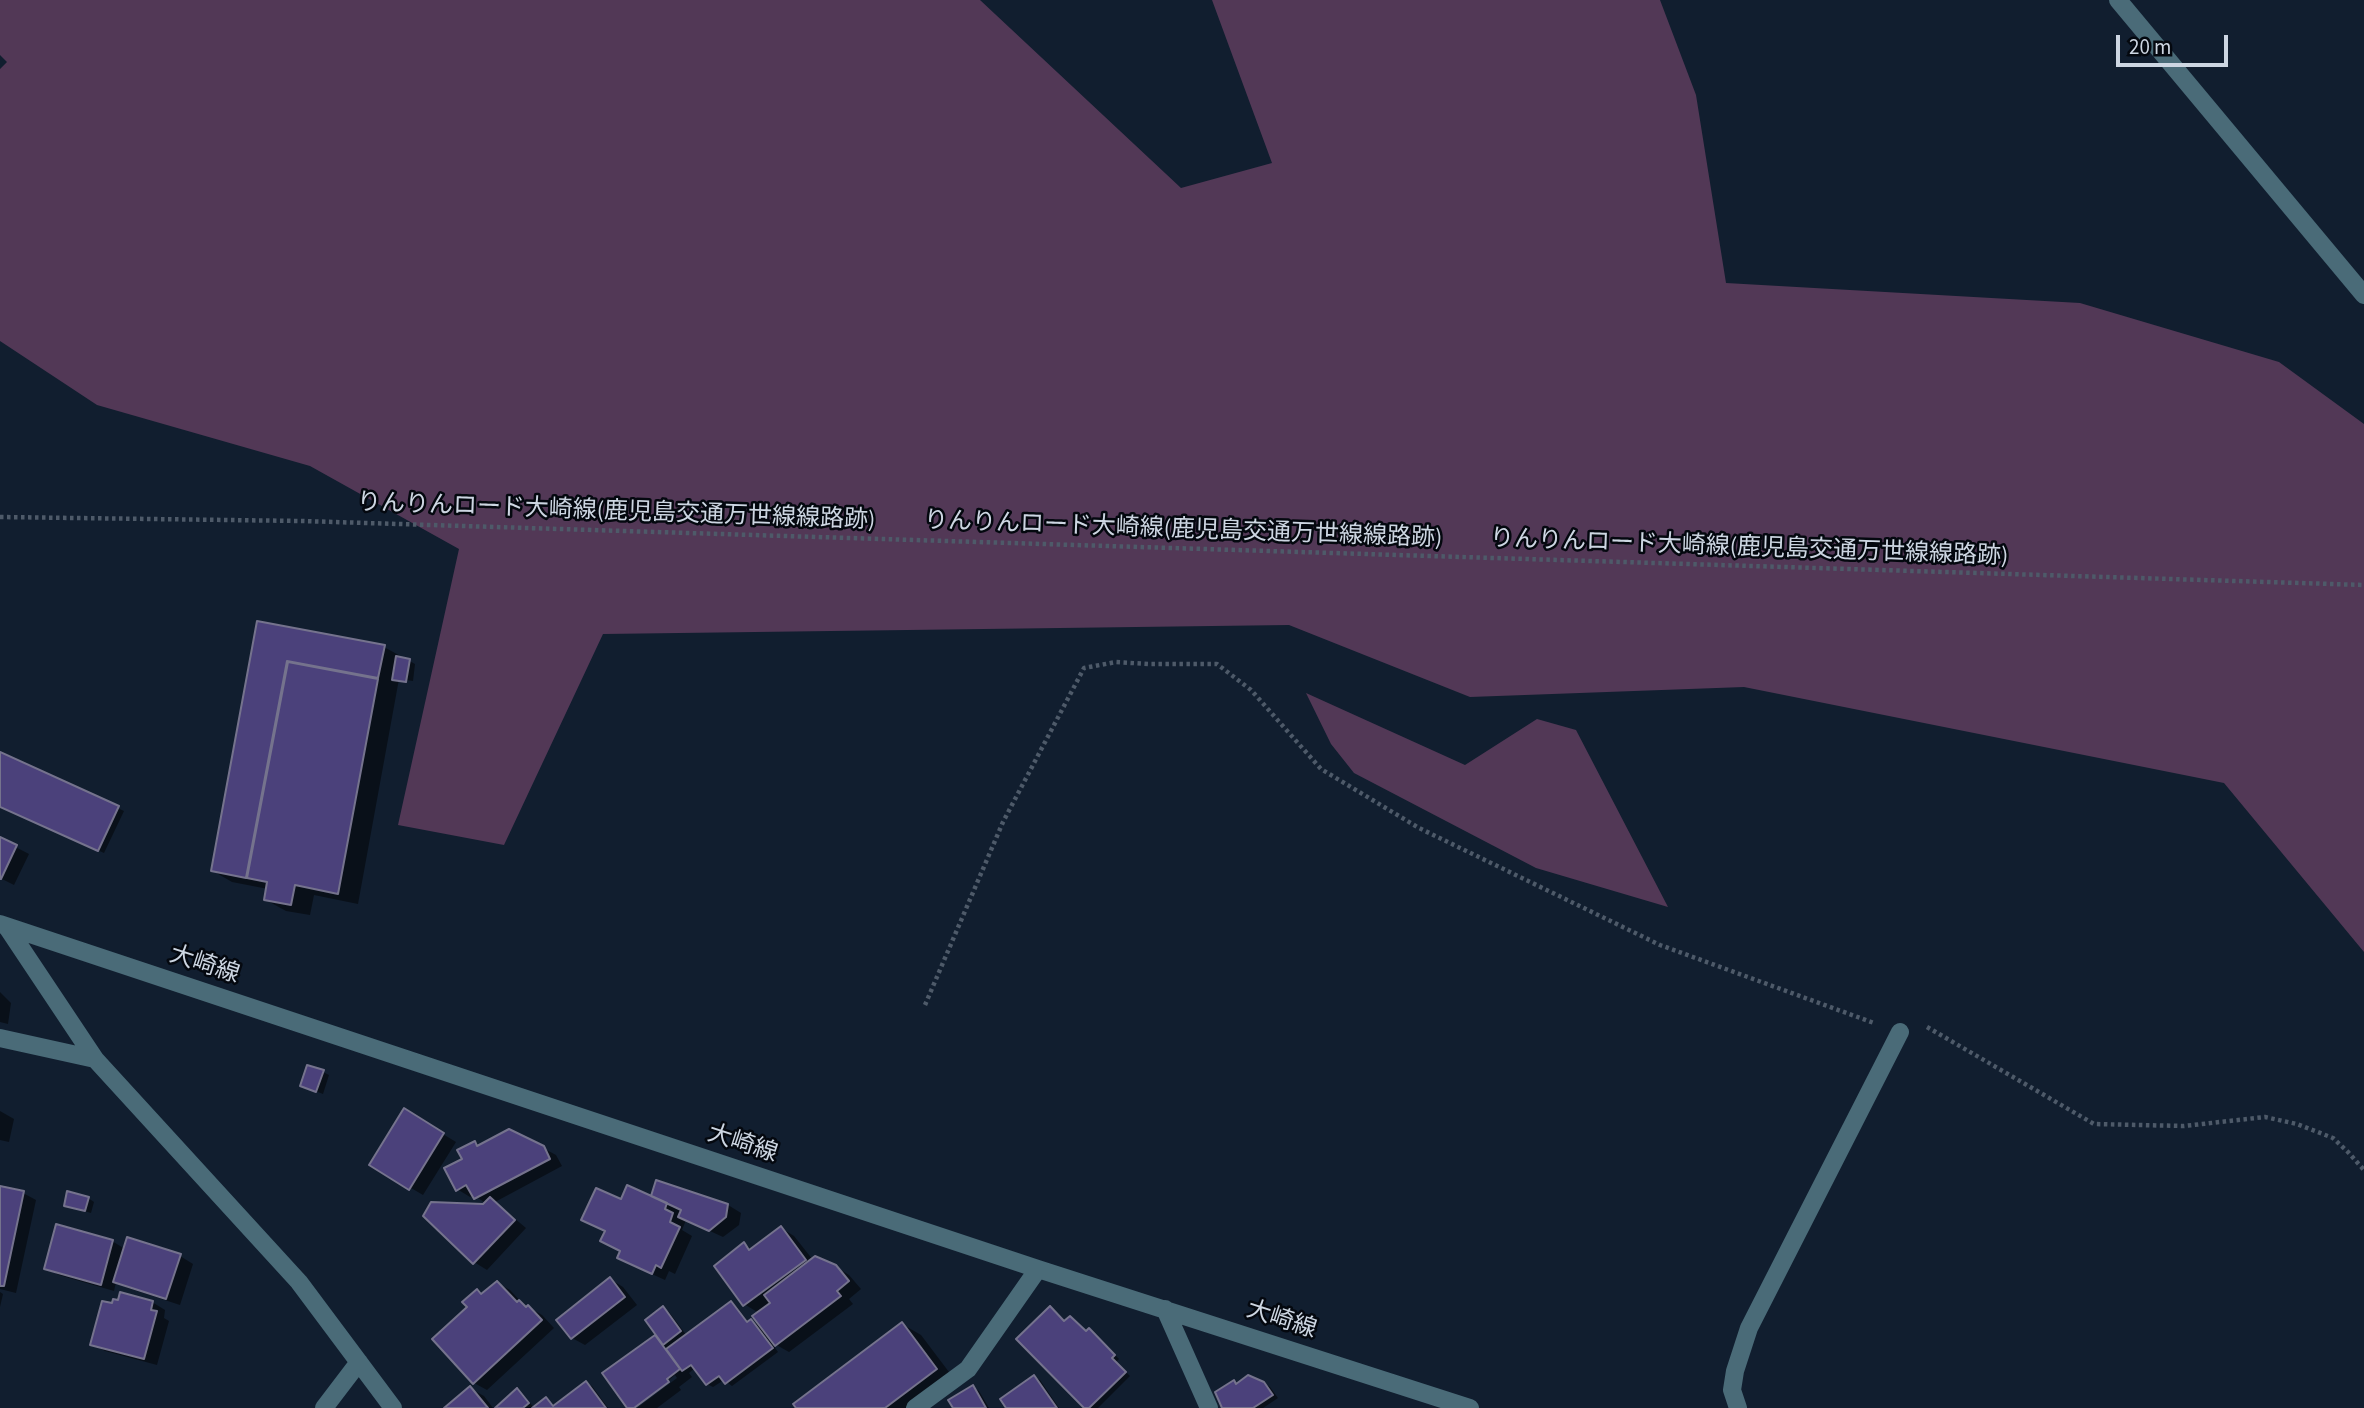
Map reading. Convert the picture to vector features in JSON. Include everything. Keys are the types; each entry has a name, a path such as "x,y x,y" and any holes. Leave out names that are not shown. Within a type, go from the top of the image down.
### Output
{"street":[{"path":"2118,0 2364,295"},
{"path":"3,925 94,1059 299,1282 393,1408"},
{"name":"大崎線","path":"3,925 1038,1269 1470,1408"},
{"path":"1738,1408 1732,1390 1735,1371 1749,1328 1900,1032"},
{"path":"0,1038 94,1059"},
{"path":"915,1408 968,1369 1038,1269"},
{"path":"1165,1308 1209,1408"},
{"path":"324,1408 359,1362"}],"path":[{"name":"りんりんロード大崎線(鹿児島交通万世線線路跡)","path":"0,517 302,521 2364,585"},
{"path":"925,1005 1003,822 1084,668 1116,662 1217,664 1251,690 1321,769 1419,828 1660,945 1900,1032 1919,1023 2094,1124 2184,1126 2265,1117 2297,1124 2333,1138 2364,1170"}],"shaded area":[{"path":"0,0 980,0 1181,188 1272,163 1212,0 1660,0 1696,95 1726,283 2080,303 2279,362 2364,424 2364,952 2224,783 1744,687 1470,697 1289,625 603,634 504,845 398,825 459,549 310,466 97,405 0,341 0,69 7,62 0,55"},
{"path":"1306,693 1465,765 1537,719 1576,730 1668,907 1536,868 1354,773 1331,744"}],"building":[{"path":"257,621 385,645 378,678 287,661 246,878 211,871"},
{"path":"396,656 410,659 406,682 392,680"},
{"path":"288,662 378,679 338,894 295,885 291,905 264,900 267,882 247,878"},
{"path":"0,752 119,806 98,851 0,807"},
{"path":"0,837 17,845 1,879 0,879"},
{"path":"307,1065 324,1070 316,1092 300,1086"},
{"path":"404,1108 444,1133 409,1190 369,1165"},
{"path":"509,1129 544,1146 550,1159 474,1199 466,1185 456,1191 444,1168 462,1159 457,1150 475,1141 477,1146"},
{"path":"656,1180 728,1204 726,1217 709,1231 678,1217 681,1210 651,1196"},
{"path":"627,1185 667,1203 665,1209 673,1213 670,1222 680,1227 661,1268 656,1265 652,1274 617,1258 620,1251 600,1241 605,1231 581,1220 596,1188 621,1199"},
{"path":"0,1186 24,1191 4,1286 0,1286"},
{"path":"67,1191 89,1197 85,1211 64,1206"},
{"path":"490,1197 515,1220 473,1264 423,1216 431,1202 483,1204"},
{"path":"56,1224 113,1240 101,1285 44,1269"},
{"path":"781,1226 806,1260 743,1306 714,1266 744,1242 749,1250"},
{"path":"127,1237 181,1254 166,1299 113,1282"},
{"path":"815,1256 836,1265 849,1281 837,1291 841,1296 775,1346 752,1316 770,1303 764,1295"},
{"path":"610,1277 625,1297 571,1339 556,1320"},
{"path":"497,1281 517,1302 519,1300 526,1307 528,1305 542,1320 473,1384 432,1339 467,1307 462,1302 477,1289 481,1294"},
{"path":"120,1292 153,1301 151,1310 157,1311 144,1359 90,1345 102,1301 112,1303 113,1299 118,1300"},
{"path":"731,1301 747,1322 751,1319 773,1348 725,1384 719,1376 706,1385 691,1365 682,1371 666,1349"},
{"path":"663,1306 681,1331 663,1345 645,1320"},
{"path":"1050,1306 1064,1321 1070,1316 1086,1331 1089,1328 1115,1355 1112,1358 1126,1372 1089,1408 1084,1408 1016,1339"},
{"path":"902,1322 937,1369 885,1408 796,1408 793,1404"},
{"path":"655,1335 680,1369 667,1379 669,1382 634,1408 627,1408 602,1373"},
{"path":"1034,1375 1057,1408 1006,1408 1000,1399"},
{"path":"1248,1375 1264,1382 1273,1395 1253,1408 1222,1408 1215,1392 1234,1380 1236,1384"},
{"path":"586,1381 606,1408 532,1408 546,1397 553,1406"},
{"path":"973,1385 986,1408 953,1408 948,1400"},
{"path":"470,1386 488,1408 444,1408"},
{"path":"517,1388 529,1403 523,1408 495,1408"}]}
